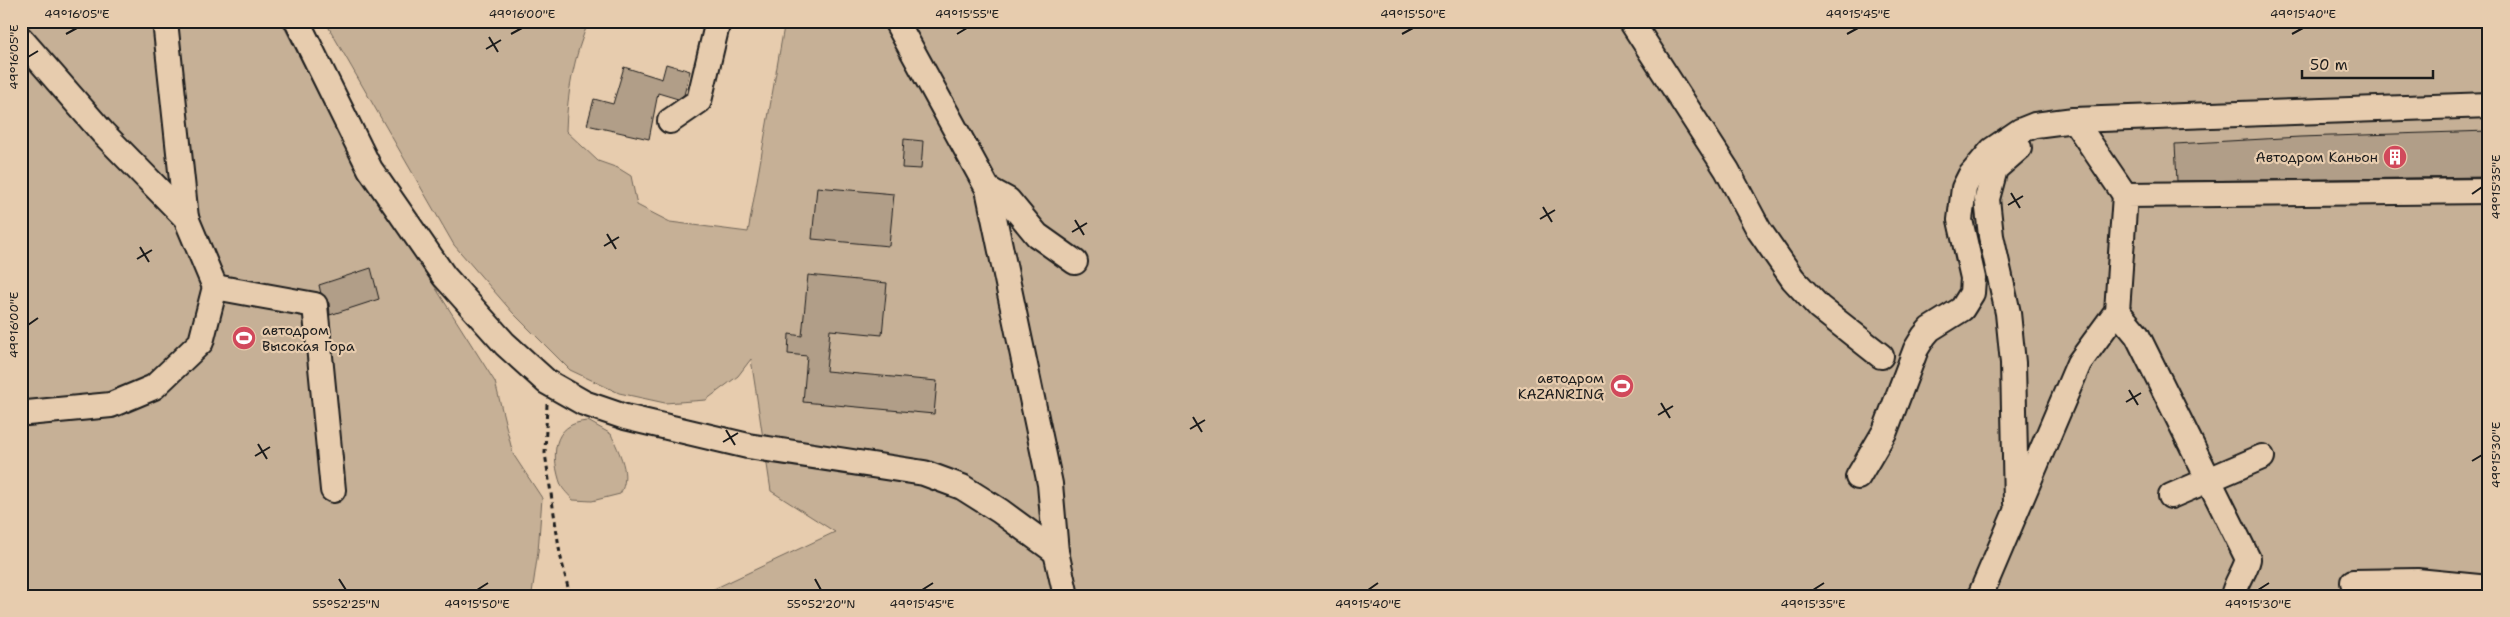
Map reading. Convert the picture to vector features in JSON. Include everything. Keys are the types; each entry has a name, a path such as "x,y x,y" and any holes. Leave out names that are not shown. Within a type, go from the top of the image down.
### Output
{"lane":[{"path":"21,412 27,414 111,405 154,387 201,342 215,287 186,218 165,21"},
{"path":"297,21 370,170 444,276 505,344 548,382 584,403 625,417 748,446 924,473 962,487 1000,510 1056,552"},
{"path":"670,121 699,100 718,21"},
{"path":"896,21 988,189 1050,484 1056,552 1066,596"},
{"path":"1631,21 1727,170 1759,230 1793,280 1819,307 1881,356"},
{"path":"21,39 102,132 186,218"},
{"path":"1858,477 1885,431 1916,349 1924,336 1930,329 1962,309 1972,293 1973,278 1960,220 1964,188 1970,176 1992,150 2020,132 2035,125 2078,126 2489,104"},
{"path":"1980,596 2079,363 2117,310 2125,195 2078,126"},
{"path":"2016,511 2013,363 2008,313 1991,236 1987,199 1995,169 2011,153 2028,143 2078,126"},
{"path":"988,189 1008,200 1037,235 1075,262"},
{"path":"2125,195 2489,191"},
{"path":"215,287 314,305 333,490"},
{"path":"2117,310 2137,335 2248,559 2245,570 2235,587 2233,596"},
{"path":"2171,496 2262,456"},
{"path":"2353,582 2417,581 2489,588"}],"path":[{"path":"548,382 544,452 560,554 570,596"}],"shaded area":[{"name":"автодром Высокая Гора","path":"21,21 281,21 341,138 495,382 513,454 542,498 538,552 532,593 520,596 21,596"},
{"name":"автодром KAZANRING","path":"325,21 589,21 579,47 572,75 566,131 598,161 618,168 631,176 637,205 670,222 748,232 785,21 2489,21 2489,596 699,596 835,532 771,491 751,359 738,376 706,400 665,403 619,393 570,370 513,313 454,245"},
{"path":"588,421 611,434 621,456 625,479 620,494 592,501 573,500 562,487 555,453 557,443 567,428 576,423"}],"building":[{"path":"666,64 690,71 684,95 678,99 658,93 649,139 587,125 594,99 613,104 624,67 662,79"},
{"name":"Автодром Каньон","path":"2489,131 2489,177 2177,181 2175,144 2300,137"},
{"path":"904,139 923,141 921,169 902,168"},
{"path":"817,187 894,194 889,246 812,239"},
{"path":"371,268 379,299 330,315 329,303 321,294 319,285"},
{"path":"808,275 887,283 882,335 830,330 826,371 937,381 934,414 803,402 807,356 788,354 789,334 802,336"}],"place":[{"name":"Автодром Каньон","path":"2395,157"},
{"name":"автодром Высокая Гора","path":"244,338"},
{"name":"автодром KAZANRING","path":"1622,386"}]}
